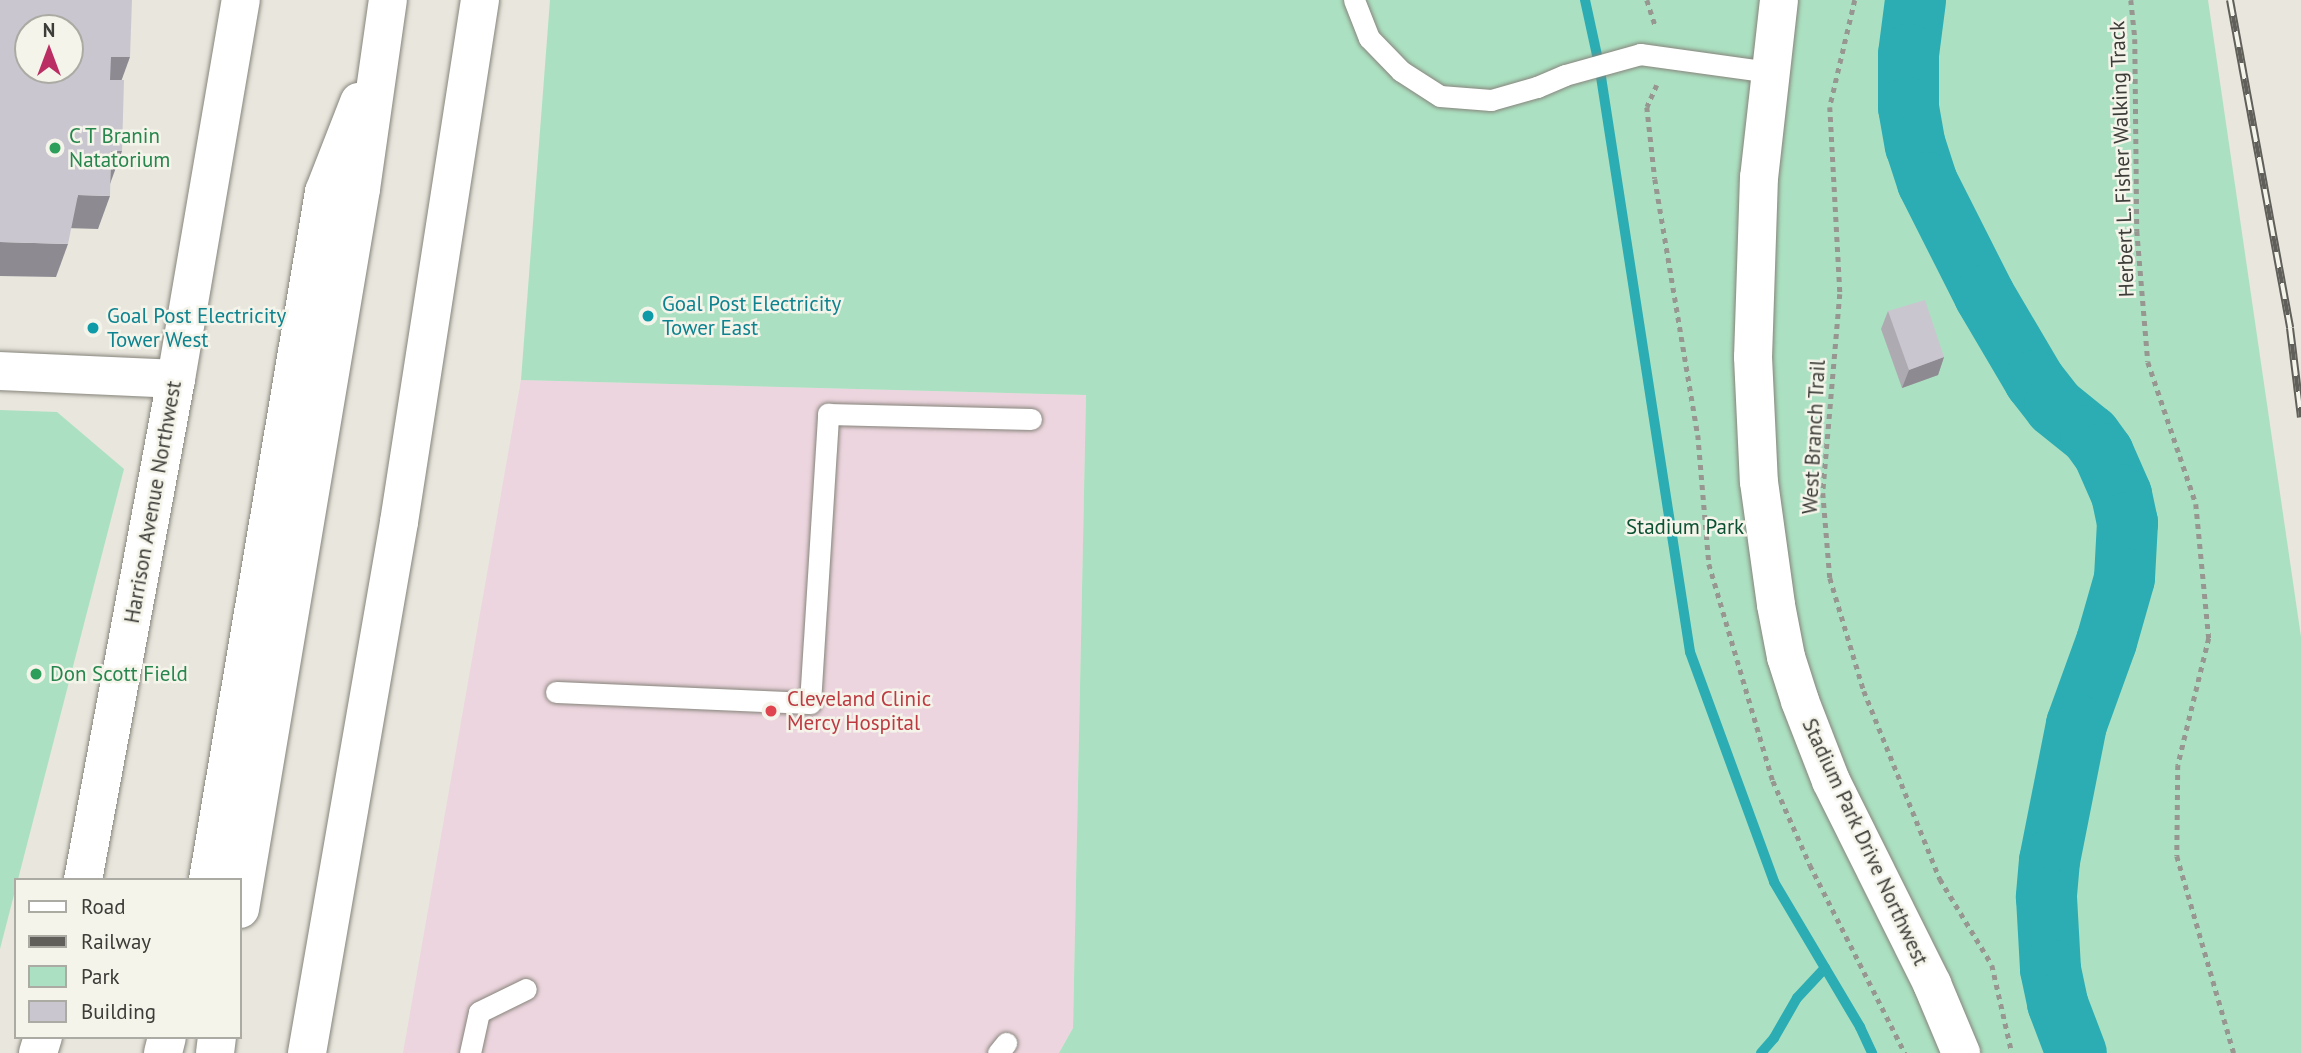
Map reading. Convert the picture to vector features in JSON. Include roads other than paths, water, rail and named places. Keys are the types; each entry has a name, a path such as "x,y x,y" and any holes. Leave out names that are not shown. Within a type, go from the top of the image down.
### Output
{"main road":[{"name":"Harrison Avenue Northwest","path":"83,878 176,379 241,0"},
{"path":"242,897 361,189 388,0"},
{"path":"307,1053 437,290 480,0"},
{"name":"Stadium Park Drive Northwest","path":"1779,0 1769,72 1755,240 1753,357 1759,482 1776,604 1786,657 1831,780 1931,984 1961,1053"},
{"path":"208,878 324,192 383,42"},
{"path":"0,371 176,379"},
{"path":"324,1053 336,883"}],"lane":[{"path":"1354,0 1369,38 1401,71 1440,96 1492,100 1537,87 1565,75 1640,54 1769,72"},
{"path":"556,692 810,703 828,414 1031,419"},
{"path":"470,1053 479,1012 526,989"}],"waterway":[{"path":"1585,0 1599,64 1690,652 1774,882 1860,1027 1872,1053"},
{"path":"1915,0 1908,54 1908,107 1915,145 1927,182 1984,295 2034,380 2054,406 2090,435 2103,453 2121,494 2127,522 2124,578 2106,641 2076,724 2049,860 2046,897 2050,969 2057,1003 2076,1053"},
{"path":"1761,1053 1774,1038 1797,998 1825,968"}],"railway":[{"path":"2230,0 2290,328 2301,417"}],"place":[{"name":"C T Branin Natatorium","path":"55,148"},
{"name":"Goal Post Electricity Tower East","path":"648,316"},
{"name":"Goal Post Electricity Tower West","path":"93,328"},
{"name":"Don Scott Field","path":"36,674"},
{"name":"Cleveland Clinic Mercy Hospital","path":"771,711"}],"park label":[{"name":"Stadium Park","path":"1685,527"}]}
